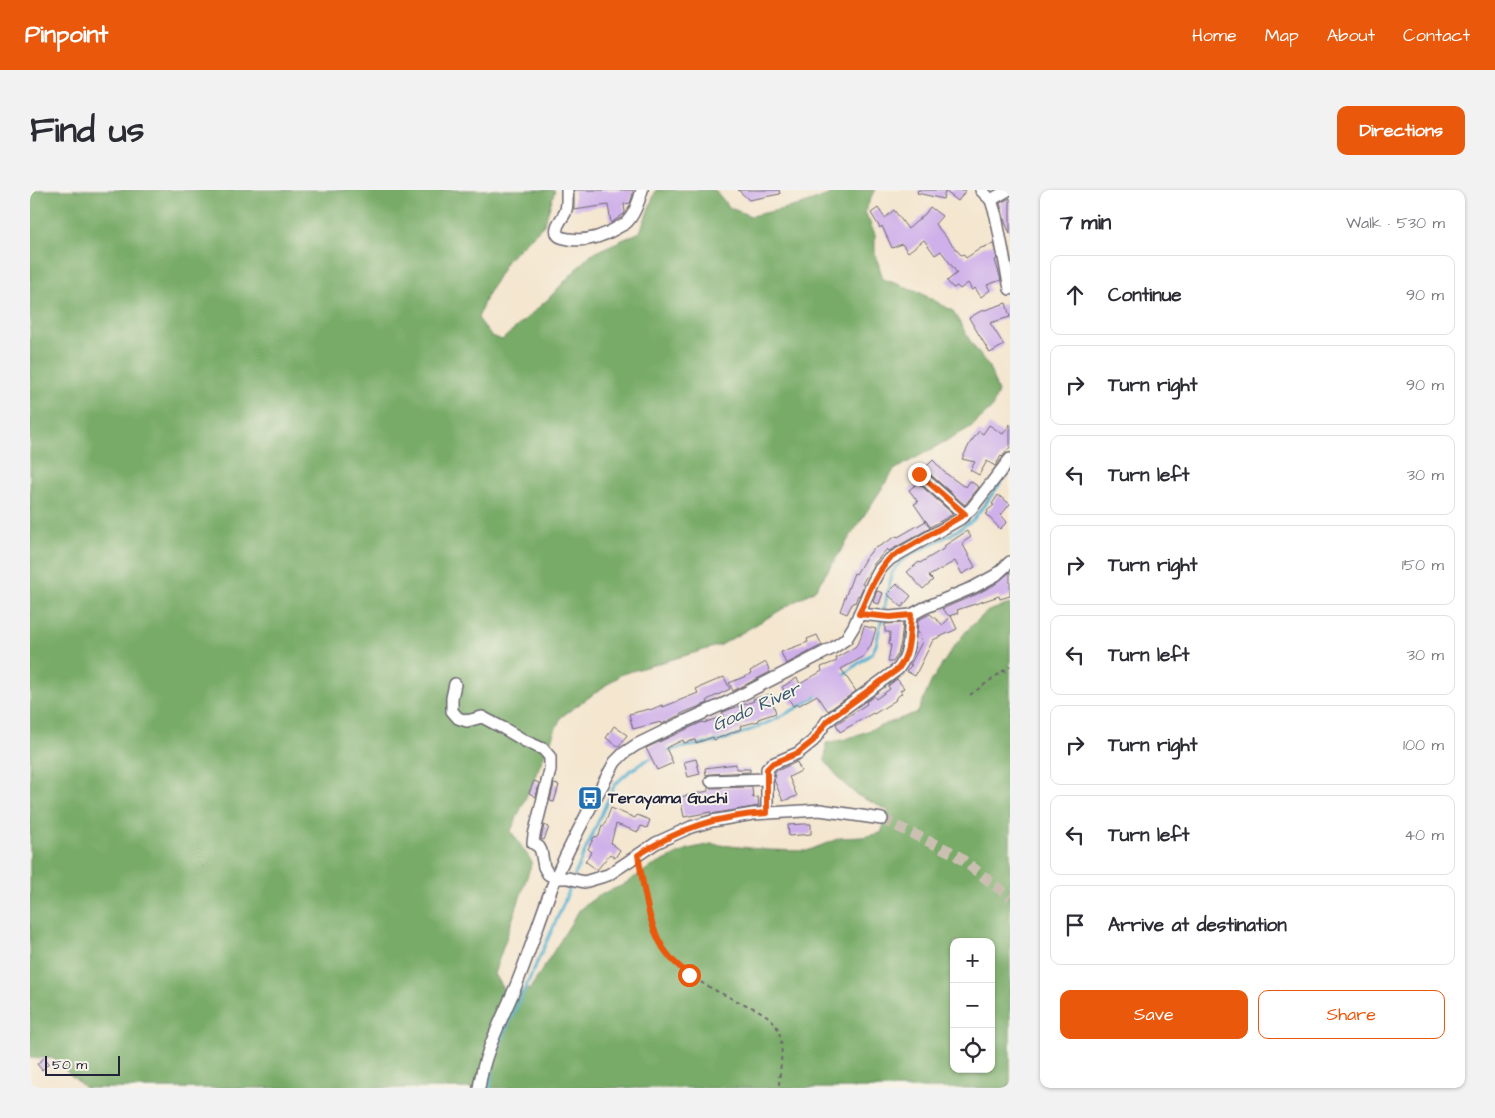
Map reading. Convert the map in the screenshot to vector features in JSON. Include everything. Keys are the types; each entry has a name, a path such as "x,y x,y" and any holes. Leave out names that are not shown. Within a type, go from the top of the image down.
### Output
{"street":[{"path":"567,190 566,212 556,231 562,237 590,240 610,232 627,222 638,203 642,190"},
{"path":"981,190 991,200 996,216 1010,289"},
{"path":"991,200 1008,190"},
{"path":"478,1088 490,1048 556,878 572,842 615,762 624,753 834,648 846,639 880,569 890,558 965,514 972,508 1010,459"},
{"path":"919,474 965,514"},
{"path":"859,614 890,617 911,615 974,587 996,575 1010,562"},
{"path":"767,813 767,769 798,753 813,741 827,721 898,669 905,660 908,650 911,615"},
{"path":"455,684 452,710 458,718 467,721 482,717 525,742 543,749 550,757 550,770 533,843 541,851 544,868 548,874 556,878 568,878 584,882 608,875 656,844 691,827 712,821 753,814 820,810 882,819"},
{"path":"711,781 766,779"}],"path":[{"path":"970,695 1010,666"},
{"path":"1002,671 1010,672"},
{"path":"638,855 649,917 668,956 689,975 716,991 758,1010 775,1023 781,1036 782,1052 778,1088"}],"green space":[{"path":"30,190 555,190 544,225 508,259 486,297 478,318 491,336 502,340 548,299 591,254 640,232 656,190 715,190 730,208 751,216 801,205 837,190 876,190 865,212 875,234 875,253 883,279 917,291 953,311 972,344 989,367 998,392 992,408 971,427 894,470 815,590 721,645 622,674 561,717 511,831 532,862 494,974 507,996 530,989 580,909 599,895 621,886 649,868 688,849 711,844 769,850 807,851 840,838 862,837 881,833 889,811 857,795 842,782 825,761 826,743 846,739 918,712 932,680 968,629 988,611 1010,604 1010,1088 85,1088 52,1058 30,1058"}],"building":[{"path":"574,190 633,190 633,194 630,203 624,204 624,214 611,223 608,205 574,210"},
{"path":"738,190 779,190 780,194 749,200"},
{"path":"918,190 966,190 958,201 945,191 943,199 917,193"},
{"path":"1010,198 1010,234 1000,203"},
{"path":"930,207 942,216 935,224 961,255 963,254 966,258 981,248 993,244 997,259 995,260 1001,280 987,285 990,290 981,297 975,288 972,290 968,283 960,289 957,286 953,288 947,281 957,273 941,251 935,255 924,240 908,252 902,244 892,248 882,226 880,228 871,213 878,208 885,218 894,210 908,229"},
{"path":"1006,303 1010,317 990,323 1004,345 990,353 969,318 979,312"},
{"path":"1010,424 1010,447 995,466 987,461 979,475 970,470 975,462 962,459 979,431 983,434 989,425 1003,434"},
{"path":"933,460 944,472 963,486 966,487 970,481 979,487 965,505 924,469"},
{"path":"918,483 953,514 930,527 914,504 918,502 909,490"},
{"path":"998,495 1010,504 1001,515 1007,522 1000,529 986,514 994,505 992,504"},
{"path":"926,521 930,528 889,551 887,549 872,566 862,584 864,585 859,596 855,603 853,602 847,614 840,611 854,573 856,574 875,547 898,537"},
{"path":"967,531 971,537 962,543 975,567 962,574 955,561 929,576 933,580 923,589 907,572 919,562 945,548 944,546"},
{"path":"1010,572 1010,596 1000,599 999,596 957,610 958,613 949,616 942,609 994,585"},
{"path":"897,584 911,596 902,607 887,594"},
{"path":"877,591 883,593 879,604 873,602"},
{"path":"930,614 943,625 951,616 957,629 933,640 915,676 906,671 912,665 910,665 922,642 919,633 917,633 918,620"},
{"path":"903,623 898,654 893,662 888,662 891,645 889,645 890,632 885,632 885,624"},
{"path":"864,626 876,629 871,645 863,657 841,669 856,691 828,711 817,695 798,706 797,704 793,706 782,687 797,678 800,684 822,671 821,667 837,661 836,658 855,647 860,640"},
{"path":"817,635 822,645 786,664 781,652 808,642 807,639"},
{"path":"766,662 770,672 733,691 729,683 751,674 750,671"},
{"path":"724,677 730,689 707,700 708,703 662,724 661,722 633,729 629,714 650,710 662,705 663,707 698,693 696,689"},
{"path":"897,679 904,688 900,691 902,693 896,700 840,732 836,724 867,704 866,702 874,696 876,699 890,689 888,686"},
{"path":"770,694 776,713 758,719 759,721 740,726 741,729 714,740 713,737 696,743 695,740 684,743 683,740 666,748 673,763 657,770 646,748 700,723 723,716 722,713 754,701 753,699"},
{"path":"614,726 627,735 619,747 606,738"},
{"path":"696,759 700,774 688,777 684,762"},
{"path":"797,762 801,771 789,777 797,796 783,801 774,780 776,776 774,772"},
{"path":"736,764 736,769 750,769 750,772 706,775 705,768"},
{"path":"534,781 539,783 536,797 529,793"},
{"path":"554,784 559,785 554,802 550,801"},
{"path":"752,787 753,798 758,797 759,806 684,817 680,797 708,791 708,788"},
{"path":"611,808 635,818 637,815 650,820 647,828 641,826 638,832 616,824 611,843 620,850 615,858 610,854 597,870 585,861 592,852 588,849 594,837 599,836 602,825 604,826"},
{"path":"811,824 811,834 789,836 788,825"},
{"path":"544,825 549,827 544,840 541,839"},
{"path":"44,1058 49,1063 42,1070 37,1064"}],"waterway":[{"name":"Godo River","path":"843,675 872,653 876,645 892,573 900,562 950,535 973,520 1010,470"},
{"name":"Godo River","path":"664,753 678,748 720,741 745,732 772,721 820,693"},
{"name":"Godo River","path":"574,877 615,784 630,771 654,757"},
{"name":"Godo River","path":"490,1088 497,1052 572,883"}],"tunnel":[{"path":"882,819 955,854 1010,897"}],"place":[{"name":"Terayama Guchi","path":"590,798"}],"route":[{"path":"689,975 668,956 649,917 638,855 674,834 691,827 712,821 767,813 767,769 772,764 798,753 813,741 827,721 898,669 905,660 908,650 911,615 890,617 859,614 880,569 890,558 965,514 919,474"}]}
